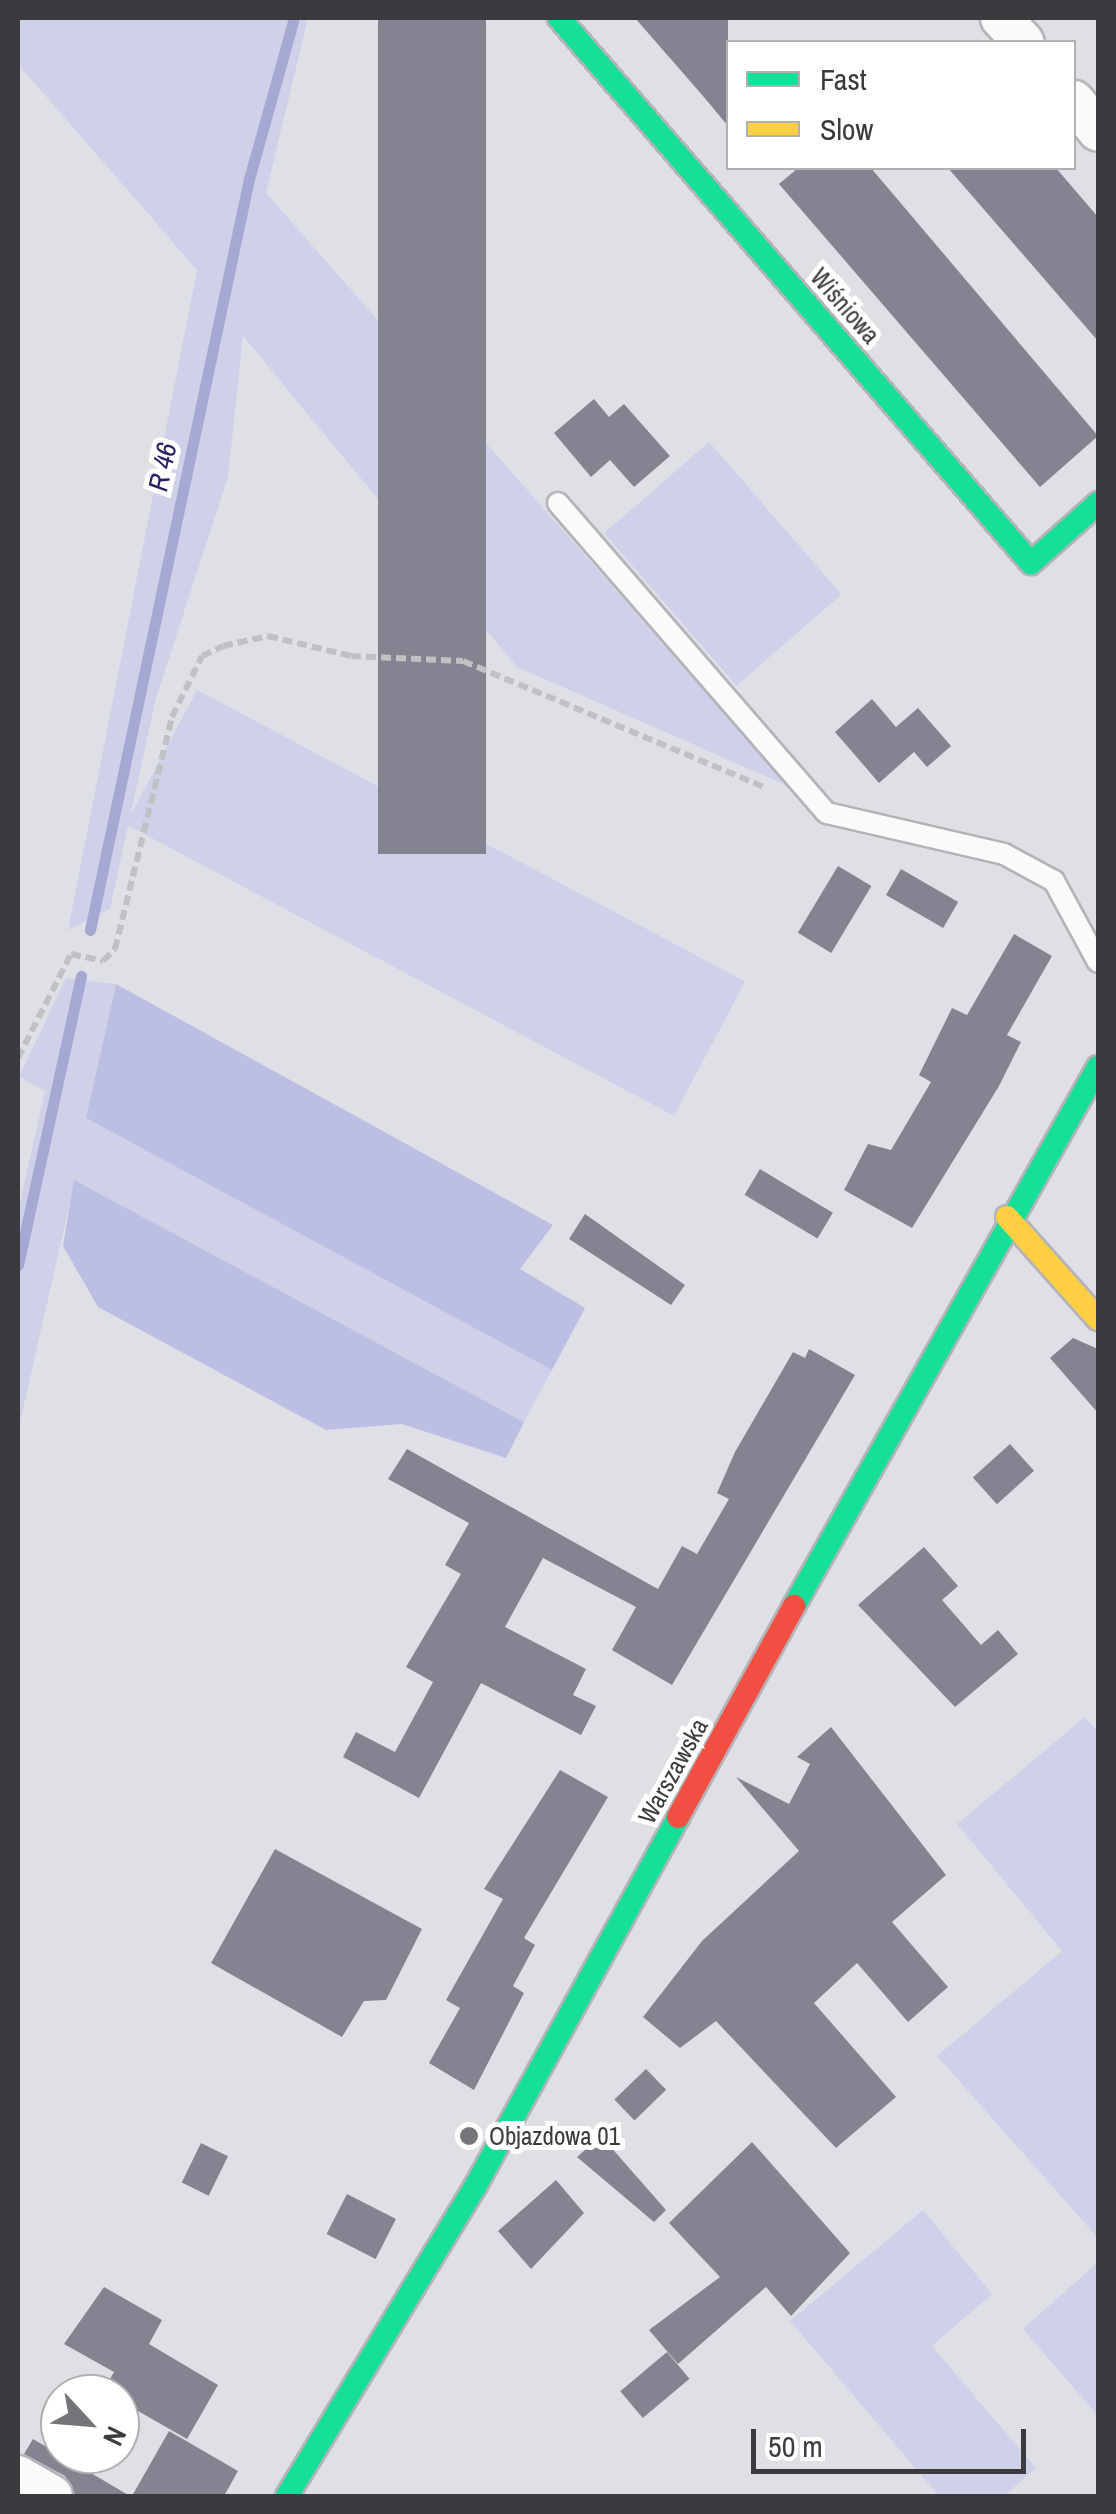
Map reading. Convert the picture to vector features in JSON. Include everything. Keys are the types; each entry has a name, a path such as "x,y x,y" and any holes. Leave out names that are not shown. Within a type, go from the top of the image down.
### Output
{"street":[{"name":"Wiśniowa","path":"558,18 1031,563 1098,503"},
{"path":"1001,18 1020,40"},
{"path":"1076,104 1098,130"},
{"name":"Warszawska","path":"287,2496 475,2187 1007,1217 1098,1067"},
{"path":"1007,1217 1098,1319"},
{"path":"18,2476 52,2496"}],"lane":[{"path":"558,503 827,813 1004,854 1054,881 1098,962"}],"path":[{"path":"18,1058 71,954 103,961 115,949 172,717 202,656 223,646 268,636 351,656 463,661 773,791"}],"shaded area":[{"path":"18,18 308,18 266,193 788,786 517,667 243,336 228,477 156,698 110,909 68,930 197,270 18,64"},
{"path":"709,442 842,594 737,686 604,533"},
{"path":"197,690 745,982 674,1116 126,824"},
{"path":"66,978 116,984 86,1118 552,1370 524,1422 75,1181 18,1431 18,1211 45,1091 19,1077"},
{"path":"116,984 553,1225 520,1269 585,1308 552,1370 86,1118"},
{"path":"74,1180 524,1422 506,1458 402,1424 326,1430 98,1307 63,1246"},
{"path":"1085,1717 1098,1732 1098,2238 937,2056 1062,1951 957,1824"},
{"path":"923,2210 992,2294 932,2346 1036,2468 1004,2496 939,2496 790,2321"},
{"path":"1098,2262 1098,2416 1023,2329"}],"building":[{"path":"378,18 486,18 486,854 378,854"},
{"path":"635,18 728,18 726,124"},
{"path":"796,170 873,170 1098,436 1040,487 779,184"},
{"path":"950,170 1058,170 1098,217 1098,341"},
{"path":"594,399 609,417 624,404 670,456 634,487 610,460 591,477 554,433"},
{"path":"872,699 896,727 918,708 951,746 927,767 914,752 879,783 835,732"},
{"path":"838,866 871,886 831,953 798,933"},
{"path":"901,869 958,902 943,928 886,895"},
{"path":"1014,934 1052,956 1007,1035 1021,1042 999,1086 912,1228 844,1190 868,1144 891,1150 931,1082 919,1075 952,1008 967,1015"},
{"path":"760,1169 833,1213 817,1238 745,1195"},
{"path":"585,1214 685,1285 671,1305 569,1239"},
{"path":"1073,1338 1098,1349 1098,1413 1050,1358"},
{"path":"809,1349 855,1375 672,1685 612,1650 636,1607 543,1558 505,1627 586,1669 573,1695 596,1706 581,1735 481,1683 419,1798 343,1757 356,1732 395,1752 433,1682 406,1667 461,1574 445,1565 469,1523 388,1479 407,1449 658,1589 682,1546 697,1554 729,1499 717,1493 735,1452 793,1352 805,1358"},
{"path":"1010,1444 1034,1471 997,1504 973,1477"},
{"path":"924,1547 958,1586 942,1600 981,1645 998,1630 1018,1654 955,1707 858,1605"},
{"path":"831,1727 946,1875 892,1922 948,1987 908,2022 857,1963 814,2003 896,2097 836,2148 716,2021 680,2048 643,2017 702,1941 799,1851 736,1777 789,1804 810,1764 797,1757"},
{"path":"560,1770 608,1797 524,1938 535,1945 513,1986 524,1993 474,2090 429,2063 460,2008 446,2000 503,1899 484,1889"},
{"path":"275,1849 422,1929 386,2000 364,2001 342,2037 211,1963"},
{"path":"646,2069 666,2090 634,2120 614,2100"},
{"path":"601,2136 666,2210 654,2222 577,2157"},
{"path":"752,2142 850,2253 791,2316 766,2287 678,2364 649,2330 720,2277 669,2223"},
{"path":"201,2143 228,2156 209,2196 182,2183"},
{"path":"556,2180 584,2213 531,2269 498,2231"},
{"path":"347,2194 396,2219 376,2259 327,2234"},
{"path":"104,2287 162,2320 149,2344 218,2385 187,2439 140,2412 140,2374 113,2374 64,2344"},
{"path":"667,2352 689,2379 643,2418 620,2391"},
{"path":"169,2431 238,2471 224,2496 132,2496"},
{"path":"33,2439 40,2443 40,2463 24,2454"},
{"path":"61,2474 93,2474 130,2496 76,2496"}],"waterway":[{"name":"R 46","path":"90,930 249,179 294,18"},
{"name":"R 46","path":"18,1265 81,976"}],"traffic: fast":[{"path":"559,18 1031,563 1098,503"},
{"path":"794,1606 1098,1067"},
{"path":"287,2496 475,2187 678,1817"}],"traffic: slow":[{"path":"1007,1217 1098,1319"}],"traffic: jam":[{"path":"678,1817 794,1606"}],"place":[{"name":"Objazdowa 01","path":"469,2136"}]}
